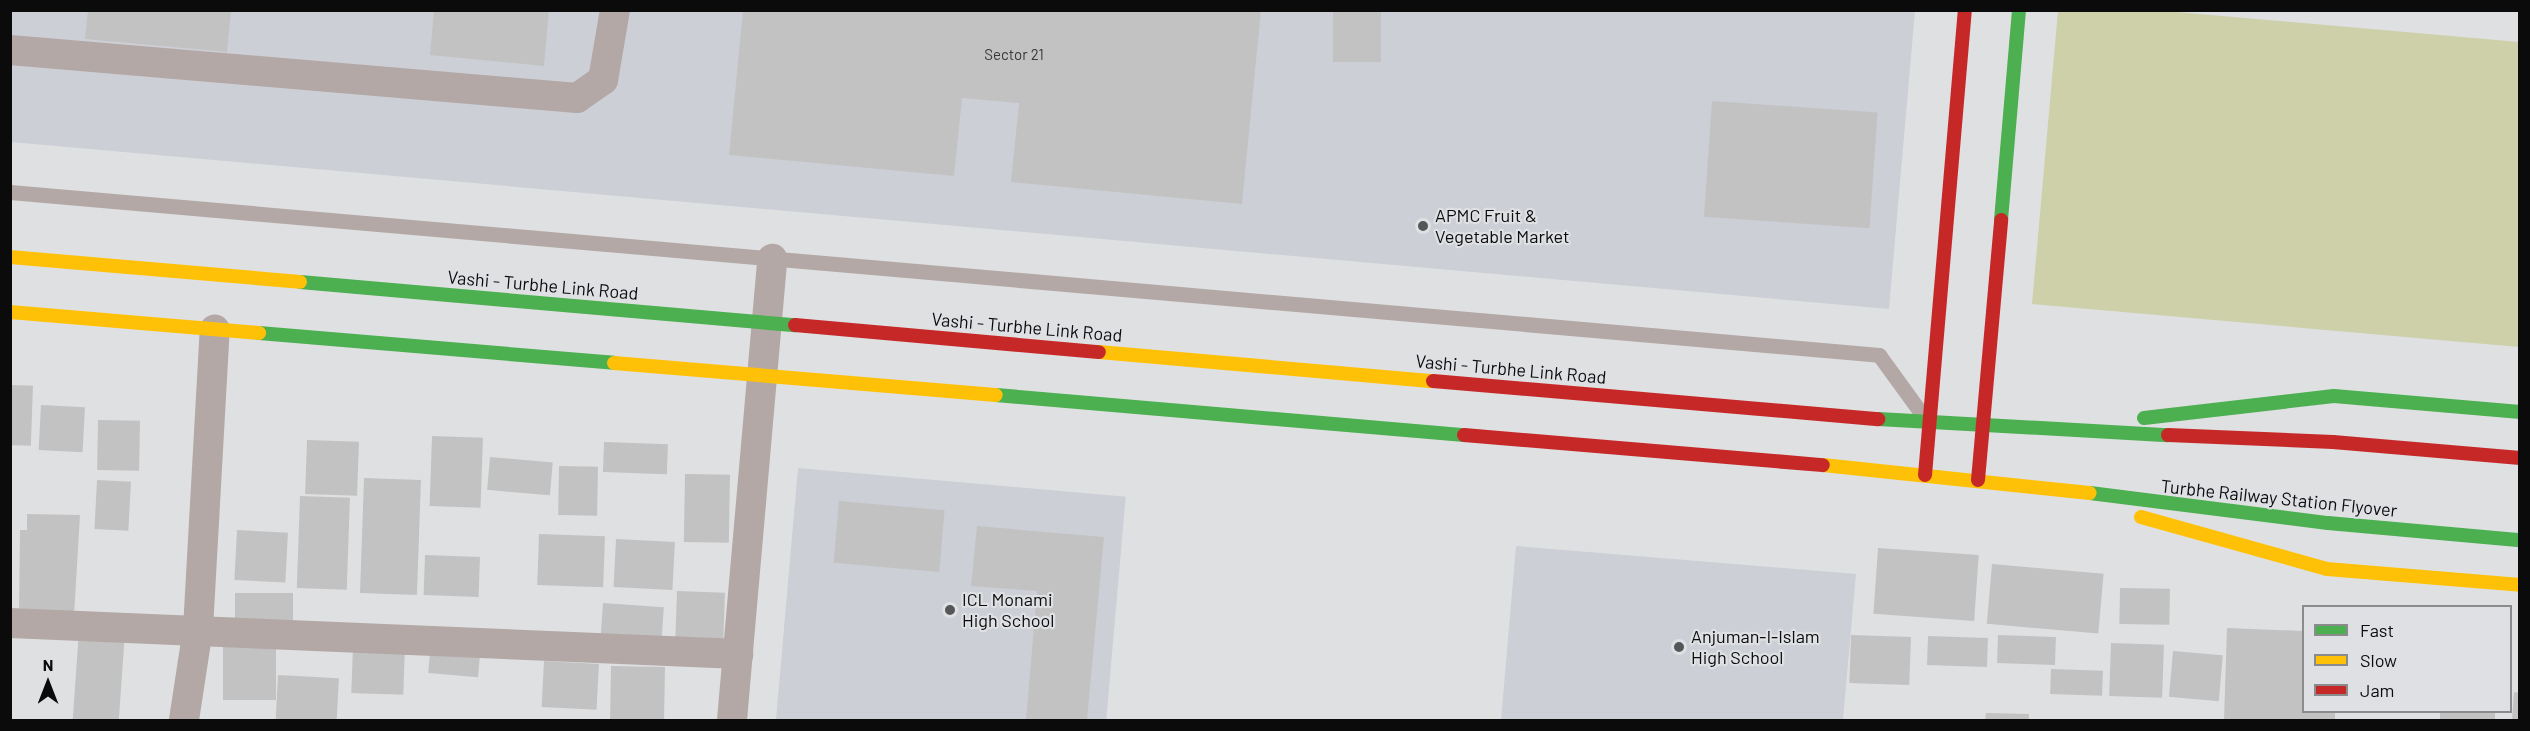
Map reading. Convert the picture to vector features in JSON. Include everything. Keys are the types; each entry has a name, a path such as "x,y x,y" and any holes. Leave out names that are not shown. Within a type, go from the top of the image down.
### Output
{"main road":[{"path":"1925,475 1965,10"},
{"path":"1978,480 2019,10"},
{"name":"Vashi - Turbhe Link Road","path":"10,257 1928,423 2041,429"},
{"path":"10,312 1978,480 2035,487 2327,569 2520,585"},
{"path":"2041,429 2334,396 2520,412"},
{"path":"2041,429 2333,442 2520,458"},
{"name":"Turbhe Railway Station Flyover","path":"2035,487 2328,523 2520,540"}],"street":[{"path":"10,50 577,98 603,80 615,10"},
{"path":"732,720 772,259"},
{"path":"183,720 198,629 215,328"},
{"path":"10,623 198,629 738,654"}],"lane":[{"path":"10,192 1879,355 1928,423"}],"shaded area":[{"name":"APMC Fruit & Vegetable Market","path":"10,11 1915,11 1889,309 11,142"},
{"name":"ICL Monami High School","path":"798,468 1126,497 1106,720 776,720"},
{"name":"Anjuman-I-Islam High School","path":"1516,546 1856,574 1843,720 1501,720"}],"green space":[{"path":"2058,11 2165,11 2519,42 2519,347 2032,304"}],"building":[{"path":"88,10 231,10 227,52 85,39"},
{"path":"434,10 549,10 544,66 430,55"},
{"path":"743,10 1261,10 1242,204 1011,182 1019,103 962,98 954,176 729,155"},
{"path":"1333,10 1381,10 1381,62 1333,62"},
{"path":"1712,101 1878,113 1870,228 1704,217"},
{"path":"10,385 33,386 31,446 10,445"},
{"path":"41,405 85,407 83,452 39,450"},
{"path":"98,420 140,421 139,471 97,470"},
{"path":"432,436 483,438 481,508 430,506"},
{"path":"307,440 359,442 357,496 305,494"},
{"path":"604,442 668,444 667,474 603,472"},
{"path":"490,457 553,462 550,495 487,490"},
{"path":"559,466 598,467 597,516 558,515"},
{"path":"685,474 730,475 729,543 684,542"},
{"path":"364,478 421,480 417,595 360,593"},
{"path":"97,480 131,482 128,531 94,529"},
{"path":"300,496 350,498 347,590 297,588"},
{"path":"839,501 945,510 939,572 834,563"},
{"path":"27,514 80,515 74,616 19,613 20,530 27,530"},
{"path":"977,526 1104,537 1087,720 1026,720 1037,591 971,586"},
{"path":"237,530 288,533 285,583 234,580"},
{"path":"539,534 605,536 603,587 537,585"},
{"path":"616,539 675,542 672,590 613,587"},
{"path":"1878,548 1979,555 1974,621 1873,614"},
{"path":"425,555 480,557 479,597 424,595"},
{"path":"1992,564 2104,574 2098,634 1987,624"},
{"path":"2120,588 2170,589 2169,625 2119,624"},
{"path":"677,591 725,593 723,642 675,640"},
{"path":"235,593 293,593 293,627 235,627"},
{"path":"603,603 664,607 662,638 601,634"},
{"path":"2227,628 2302,631 2302,713 2335,713 2335,720 2224,720"},
{"path":"79,630 125,633 119,720 73,720"},
{"path":"1851,635 1911,637 1909,685 1849,683"},
{"path":"1998,635 2056,637 2055,665 1997,663"},
{"path":"1928,636 1988,638 1987,667 1927,665"},
{"path":"223,638 276,638 276,700 223,700"},
{"path":"431,641 481,645 478,677 428,673"},
{"path":"2111,643 2164,645 2162,698 2109,696"},
{"path":"353,645 405,647 403,695 351,693"},
{"path":"2173,651 2223,655 2219,701 2169,697"},
{"path":"544,661 599,664 597,710 542,707"},
{"path":"611,666 665,667 664,720 610,720"},
{"path":"2051,669 2103,671 2102,696 2050,694"},
{"path":"278,675 339,678 337,720 276,720"},
{"path":"2514,692 2520,693 2520,720 2512,720"},
{"path":"1986,713 2029,714 2029,720 1985,720"},
{"path":"2440,713 2495,713 2495,720 2440,720"}],"traffic: fast":[{"path":"2001,220 2019,10"},
{"path":"300,282 795,325"},
{"path":"259,333 614,363"},
{"path":"996,395 1464,435"},
{"path":"2144,418 2334,396 2520,412"},
{"path":"1878,419 2168,435"},
{"path":"2090,493 2328,523 2520,540"}],"traffic: slow":[{"path":"10,257 300,282"},
{"path":"10,312 259,333"},
{"path":"1099,352 1433,381"},
{"path":"614,363 996,395"},
{"path":"1823,465 2090,493"},
{"path":"2141,517 2327,569 2520,585"}],"traffic: jam":[{"path":"1925,475 1965,10"},
{"path":"1978,480 2001,220"},
{"path":"795,325 1099,352"},
{"path":"1433,381 1878,419"},
{"path":"1464,435 1823,465"},
{"path":"2168,435 2333,442 2520,458"}],"place":[{"name":"APMC Fruit & Vegetable Market","path":"1423,226"},
{"name":"ICL Monami High School","path":"950,610"},
{"name":"Anjuman-I-Islam High School","path":"1679,647"}]}
